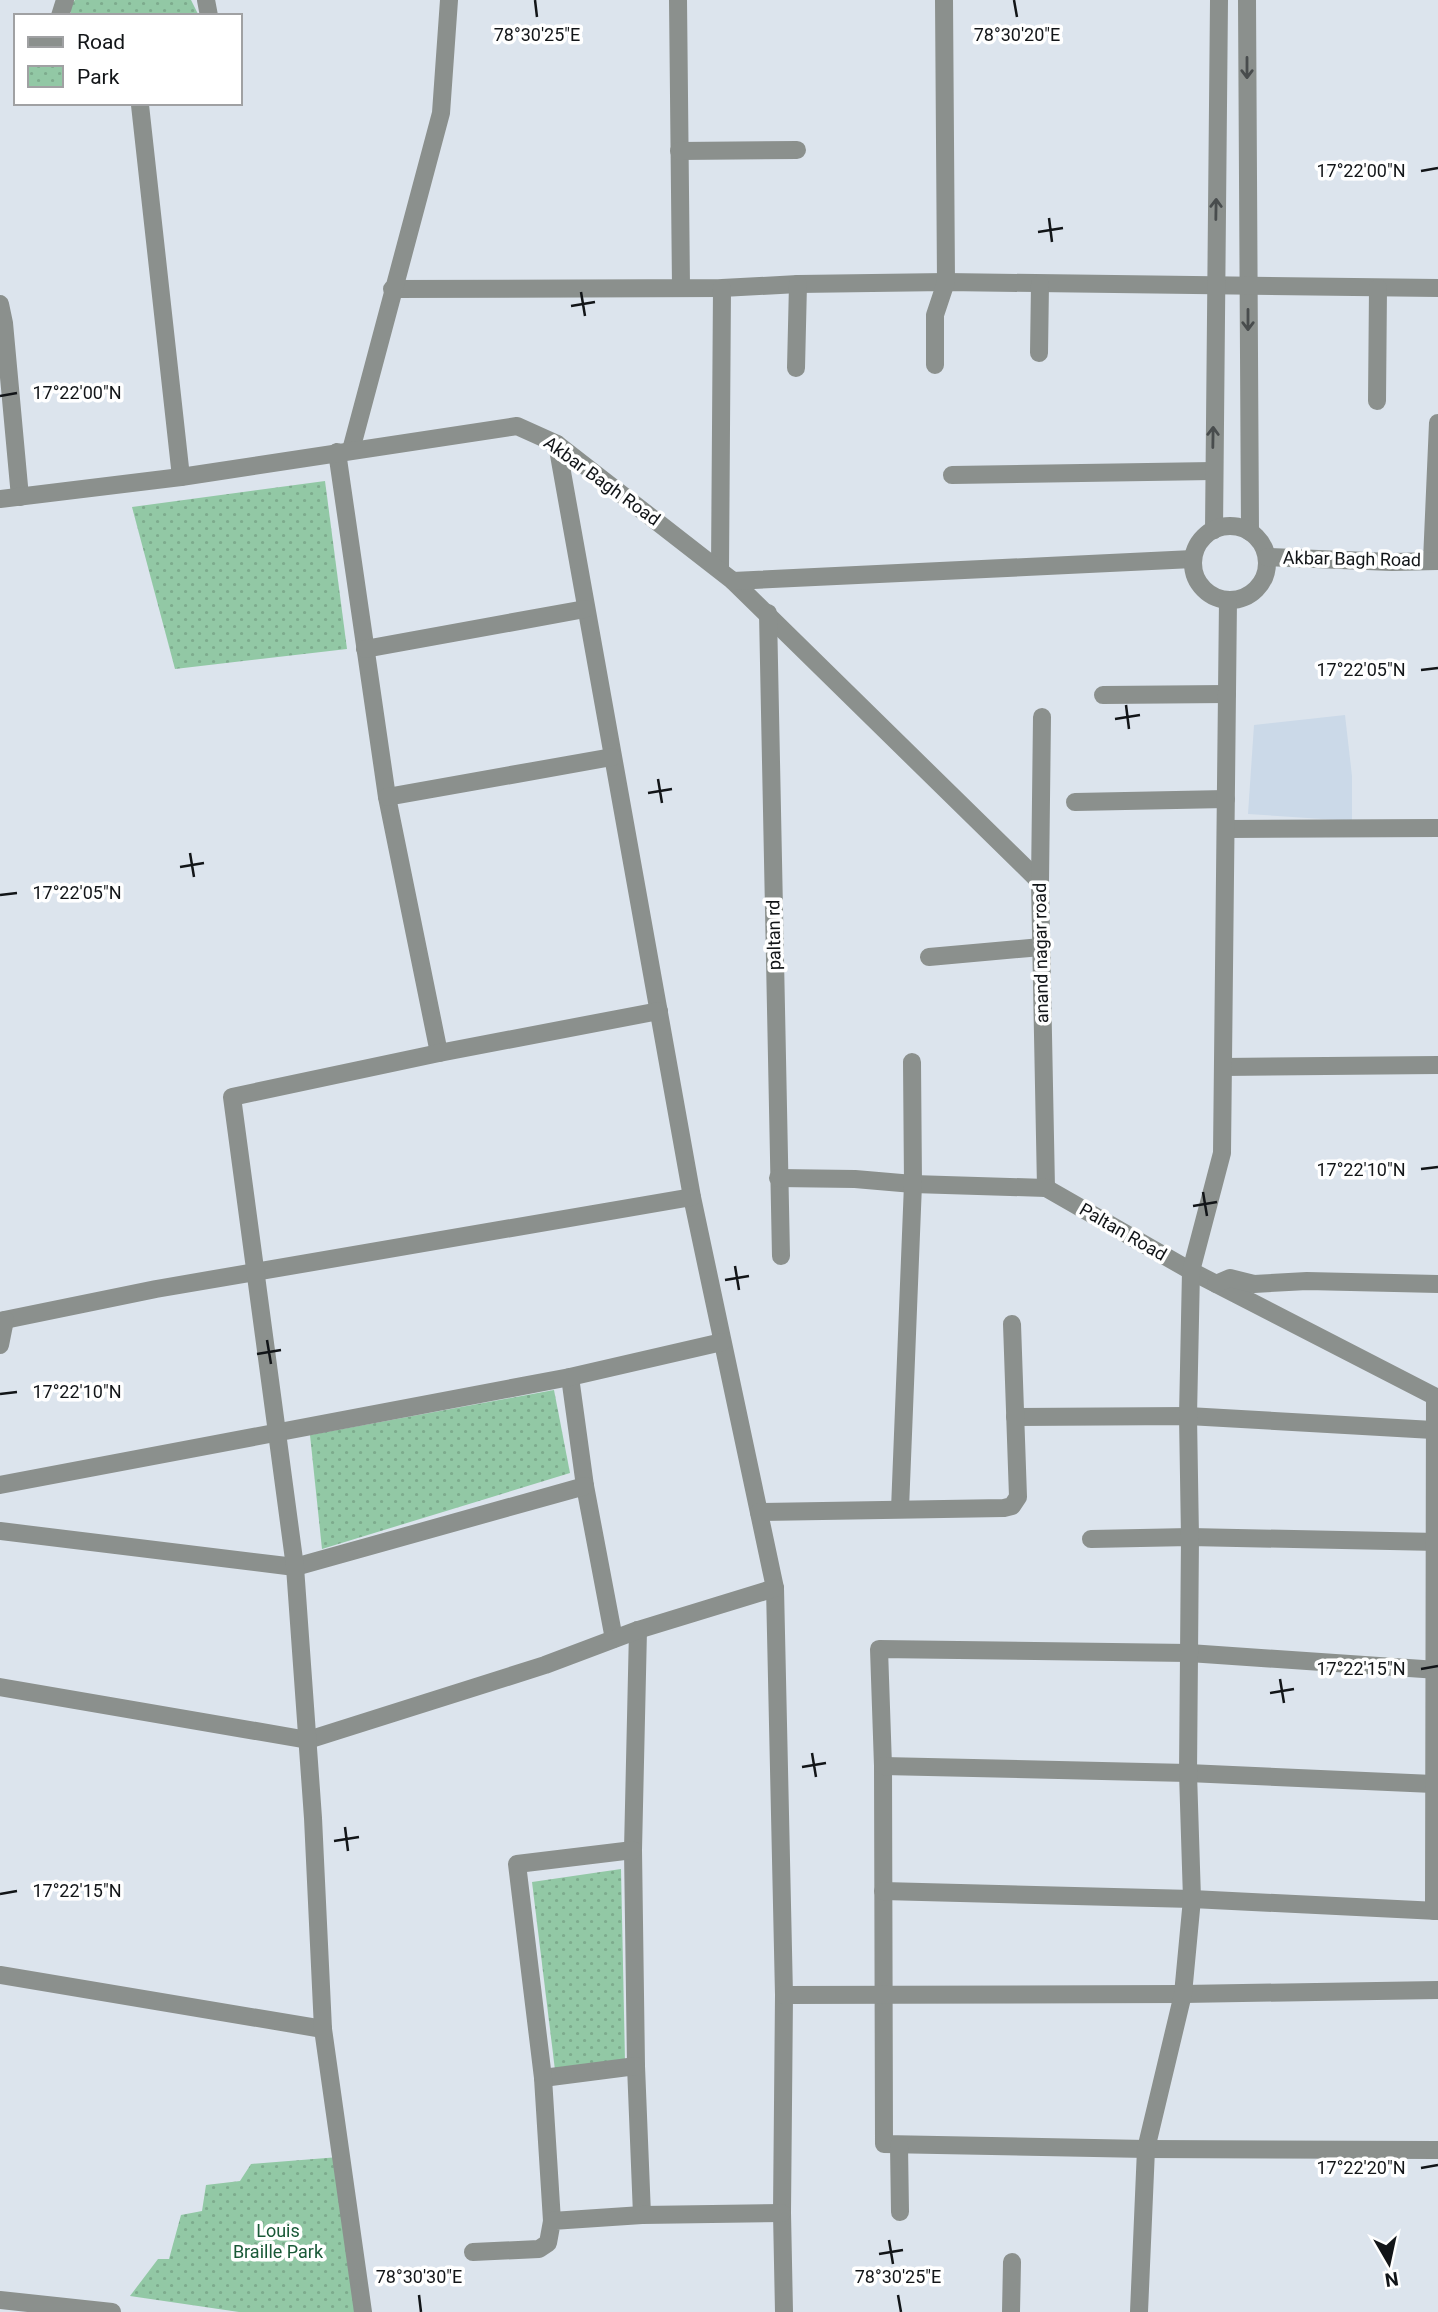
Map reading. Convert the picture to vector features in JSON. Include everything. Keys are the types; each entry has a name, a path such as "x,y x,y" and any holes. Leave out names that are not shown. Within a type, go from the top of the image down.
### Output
{"street":[{"path":"439,1053 387,797 365,649 344,451 441,113 449,0"},
{"path":"678,0 681,286"},
{"path":"935,365 935,315 946,282 944,0"},
{"path":"1214,530 1214,285 1219,0"},
{"path":"1139,2312 1146,2149 1184,1994 1192,1899 1188,1773 1188,1416 1191,1271 1222,1153 1228,600 1216,598 1198,582 1192,559 1201,539 1214,530 1230,526 1250,532 1247,0"},
{"path":"137,105 181,477"},
{"path":"680,150 797,150"},
{"path":"392,289 681,286 722,288 946,282 1438,288"},
{"path":"796,368 798,284"},
{"path":"1039,353 1040,284"},
{"path":"722,288 727,575 1192,559"},
{"path":"1377,401 1378,288"},
{"path":"0,304 20,497"},
{"path":"1435,561 1438,423"},
{"name":"Akbar Bagh Road","path":"0,499 181,477 517,426 557,444 727,575 1040,882"},
{"path":"557,444 692,1197 775,1588 784,1996 784,2312"},
{"path":"952,475 1213,471"},
{"name":"Akbar Bagh Road","path":"1228,600 1239,599 1258,588 1264,579 1267,557 1264,547 1250,532"},
{"name":"Akbar Bagh Road","path":"1267,557 1435,561"},
{"path":"365,649 585,609"},
{"name":"paltan rd","path":"768,614 781,1256"},
{"path":"1103,695 1227,694"},
{"name":"anand nagar road","path":"1042,718 1040,882 1046,1188"},
{"path":"387,797 612,757"},
{"path":"1075,802 1226,799"},
{"path":"1227,829 1438,828"},
{"path":"929,957 1041,947"},
{"path":"363,2312 323,2029 308,1740 295,1567 232,1097 439,1053 659,1011"},
{"path":"900,1510 913,1184 912,1062"},
{"path":"1223,1067 1438,1065"},
{"name":"Paltan Road","path":"778,1178 1046,1188 1191,1271 1436,1398"},
{"path":"0,1345 2,1320 156,1289 692,1197"},
{"path":"1216,1284 1230,1278 1254,1284 1438,1284"},
{"path":"759,1512 1012,1506 1018,1497 1012,1324"},
{"path":"0,1485 570,1377 722,1342"},
{"path":"570,1377 585,1486 614,1639"},
{"path":"883,1891 1192,1899 1436,1910 1433,1783 1437,1542 1433,1430 1436,1398"},
{"path":"1015,1417 1188,1416 1433,1430"},
{"path":"0,1531 295,1567 585,1486"},
{"path":"1091,1539 1190,1537 1437,1542"},
{"path":"0,1687 308,1740 533,1669 638,1630 775,1588"},
{"path":"638,1630 634,1850 636,2066 642,2215"},
{"path":"1435,1670 1189,1653 879,1649 884,1766 884,2144 1146,2149 1438,2150"},
{"path":"884,1766 1188,1773 1433,1783"},
{"path":"473,2252 539,2249 548,2243 552,2221 543,2078 517,1864 634,1850"},
{"path":"0,1975 323,2029"},
{"path":"784,1996 1438,1990"},
{"path":"543,2078 636,2066"},
{"path":"899,2145 900,2212"},
{"path":"552,2221 642,2215 782,2213"},
{"path":"1011,2312 1012,2262"},
{"path":"0,2300 112,2312"}],"shaded area":[{"path":"1345,715 1352,776 1352,821 1248,814 1254,725"}],"green space":[{"path":"75,0 191,0 198,14 71,14 70,5"},
{"path":"325,481 347,649 175,669 132,507"},
{"path":"554,1390 570,1473 322,1549 310,1435"},
{"path":"621,1869 625,2061 555,2070 532,1882"},
{"name":"Louis Braille Park","path":"339,2157 355,2312 239,2312 130,2296 158,2259 169,2259 181,2215 202,2211 206,2185 240,2181 251,2164"}]}
